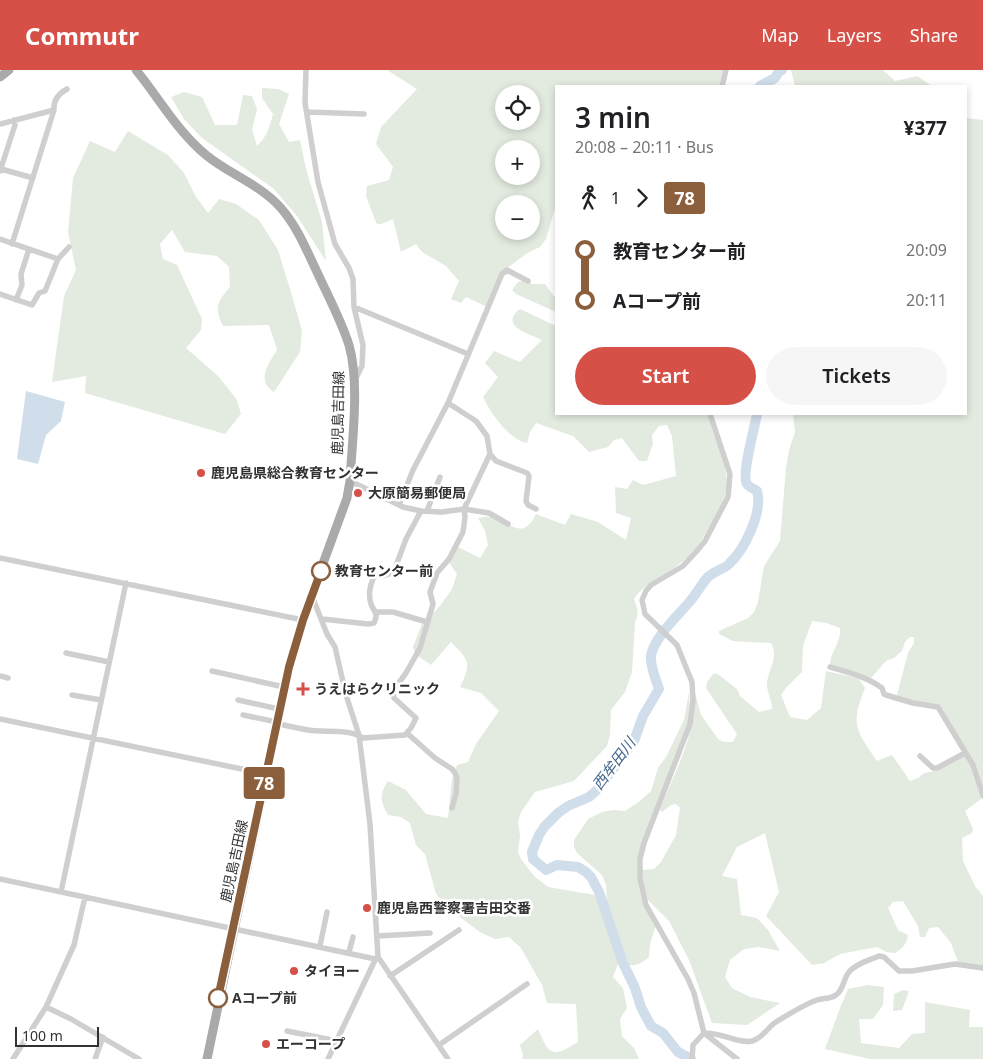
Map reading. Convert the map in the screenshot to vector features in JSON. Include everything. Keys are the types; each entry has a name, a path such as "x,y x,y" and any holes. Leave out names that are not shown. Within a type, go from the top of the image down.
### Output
{"main road":[{"path":"0,77 9,70"},
{"name":"鹿児島吉田線","path":"136,70 173,120 194,144 216,163 271,199 290,219 299,233 341,325 350,351 354,383 350,481 343,512 303,620 284,687 206,1059"}],"street":[{"path":"306,70 305,103 318,182 335,244 353,279 354,308 363,345 363,360 360,373 354,383"},
{"path":"722,85 726,70"},
{"path":"12,244 54,110 53,102 60,93 67,89"},
{"path":"0,124 54,110"},
{"path":"307,112 364,114"},
{"path":"14,120 15,125 0,170 33,178"},
{"path":"0,239 58,259"},
{"path":"0,294 32,305 39,293 45,291 58,259 69,247"},
{"path":"16,300 22,285 21,274 28,249"},
{"path":"399,505 413,470 448,403 502,274 508,270 528,281"},
{"path":"354,308 468,354"},
{"path":"408,734 416,718 394,698 393,693 420,648 433,604 430,592 437,572 449,559 463,532 466,517 464,508 490,454 487,436 476,421 448,403"},
{"path":"710,415 730,474 728,497 705,541 696,552 683,566 651,585 643,596 644,612 677,645 692,682 693,701 690,724 644,843 640,859 640,879 646,905 694,993 704,1033 737,1059"},
{"path":"490,454 496,460 527,473 529,476 526,501 528,505 536,509"},
{"path":"322,619 374,623 377,617 376,612 371,606 369,595 371,582 375,575 385,576 394,570 406,539 424,511 440,476"},
{"path":"350,481 399,505 424,511 442,512 464,508 488,513 508,524"},
{"path":"0,558 303,620"},
{"path":"61,892 126,583"},
{"path":"312,596 334,647 346,695 359,735 370,824 377,936 377,958 328,1059"},
{"path":"376,612 380,610 392,612 427,622"},
{"path":"66,653 109,662"},
{"path":"830,667 857,675 874,683 882,688 886,695 913,703 938,707 973,765 983,796"},
{"path":"212,671 284,687"},
{"path":"0,676 8,678"},
{"path":"72,695 101,700"},
{"path":"238,700 279,709"},
{"path":"242,715 307,730 359,735 363,738 408,734 455,773 457,778 456,794 452,808"},
{"path":"0,719 266,774"},
{"path":"920,756 933,768 937,768 965,754"},
{"path":"0,879 377,958 448,1059"},
{"path":"13,1059 46,1007 74,946 85,897"},
{"path":"320,946 327,912"},
{"path":"390,976 459,930"},
{"path":"377,936 430,933"},
{"path":"350,952 353,937"},
{"path":"692,1057 693,1045 704,1033 713,1033 741,1041 753,1041 774,1023 800,1008 840,992 847,974 852,969 879,956 884,957 899,971 912,971 955,964 983,968"},
{"path":"439,1045 527,984"},
{"path":"46,1007 104,1037 139,1059"},
{"path":"287,1030 337,1041"},
{"path":"95,1059 104,1037"}],"shaded area":[{"path":"387,70 723,70 719,85 555,85 555,208 546,239 540,247 529,252 500,273 487,307 466,297 461,303 451,299 459,281 446,266 422,252 416,244 401,252 393,219 377,224 366,196 367,186 389,180 393,167 376,144 381,127 417,89"},
{"path":"791,70 883,70 895,81 917,76 930,85 795,85"},
{"path":"262,88 279,89 289,94 279,124 289,142 300,140 306,169 322,222 326,261 297,216 274,189 202,138 184,119 171,97 184,92 202,97 215,125 237,125 243,95 252,96 257,109 252,130 257,146 266,135 273,114 262,98"},
{"path":"967,118 983,120 983,792 976,766 954,731 943,709 935,704 901,699 897,695 908,653 914,643 914,637 910,637 905,642 902,651 894,658 886,661 871,678 830,665 840,628 812,621 803,646 802,672 781,695 790,717 807,720 821,708 826,671 858,678 865,688 860,700 857,719 864,742 877,761 892,755 910,781 965,756 971,766 981,799 965,811 973,829 972,833 962,838 963,861 975,886 983,896 983,966 958,962 951,943 938,927 929,928 925,937 920,937 918,926 903,901 893,902 888,908 898,930 908,935 905,944 898,951 895,953 886,952 877,947 840,954 824,963 812,965 766,916 779,892 765,833 737,847 722,876 737,879 741,915 757,918 768,930 780,951 759,947 744,949 730,960 725,977 732,988 750,997 780,1003 747,1025 712,1023 689,960 669,921 648,900 643,886 641,870 654,869 661,862 676,835 680,808 676,804 671,805 662,812 660,809 684,752 692,723 695,693 701,715 718,739 724,742 733,742 737,734 706,688 707,682 714,673 737,689 740,696 759,712 772,709 767,685 774,658 771,643 733,641 719,634 719,631 748,618 754,612 758,602 764,566 780,541 786,468 795,432 793,415 967,415"},
{"path":"128,131 168,155 184,173 196,197 208,213 219,199 236,204 259,220 278,250 302,331 300,352 274,392 269,388 265,378 267,367 277,350 269,325 223,326 220,320 218,305 230,287 229,267 217,256 185,252 172,230 160,244 163,259 177,265 202,319 201,330 186,348 219,377 237,400 241,414 225,434 85,393 86,376 52,382 64,296 76,270 68,232 73,178 90,141 115,152"},
{"path":"518,282 545,284 555,298 555,312 516,294 512,290"},
{"path":"520,309 555,326 555,415 708,415 726,475 727,485 722,503 698,545 687,558 644,587 634,599 638,613 635,622 632,672 625,692 611,710 610,735 607,746 574,781 535,792 521,812 518,822 520,835 518,852 534,876 548,887 595,895 607,901 606,885 602,875 577,853 574,847 574,840 588,819 602,812 613,810 625,811 651,791 658,768 666,757 684,720 689,692 690,710 688,723 637,861 641,895 656,925 650,944 649,957 635,965 618,964 613,977 623,988 627,1008 620,1019 622,1036 634,1048 639,1059 522,1059 523,1055 520,1045 538,1029 545,1045 553,1052 563,1051 578,1042 576,1004 547,1003 542,985 521,948 509,937 495,939 480,932 449,909 436,894 425,854 416,845 410,823 401,817 388,815 382,802 383,790 388,781 406,790 426,814 448,818 452,779 457,765 468,762 476,744 499,711 481,693 460,687 466,672 467,662 462,653 451,642 431,665 415,654 413,647 422,624 440,606 452,589 457,574 448,561 458,547 480,558 488,545 485,531 478,518 496,518 519,529 525,528 536,514 565,525 571,514 598,522 626,540 631,518 616,513 615,487 627,489 633,480 643,485 676,476 672,436 667,425 659,426 652,435 653,444 647,461 639,461 622,438 614,440 608,447 589,452 573,436 536,423 530,432 527,443 520,441 507,431 490,410 483,397 498,377 485,363 494,351 520,362 542,340 518,329 512,320"},
{"path":"868,985 884,987 883,1005 873,1019 859,1019 861,1043 899,1048 912,1034 925,1033 925,1002 970,1010 969,1027 983,1027 983,1059 870,1059 825,1049 848,989"},
{"path":"903,990 909,991 902,1010 893,1011 894,994"}],"water":[{"path":"26,391 65,402 61,421 46,435 38,464 17,459"}],"waterway":[{"name":"西牟田川","path":"762,85 775,78 779,71 782,70"},
{"name":"西牟田川","path":"691,1059 678,1052 663,1033 651,1026 623,963 599,892 591,877 578,867 557,865 546,870 533,859 532,852 545,826 568,806 589,797 597,790 634,741 643,716 659,689 651,660 657,641 707,578 729,564 746,540 755,519 758,500 757,491 747,484 746,479 747,461 757,415"}],"bus line":[{"name":"78","path":"218,998 289,667 303,620 321,571"}],"place":[{"name":"鹿児島県総合教育センター","path":"201,473"},
{"name":"大原簡易郵便局","path":"358,493"},
{"name":"教育センター前","path":"321,571"},
{"name":"うえはらクリニック","path":"303,689"},
{"name":"鹿児島西警察署吉田交番","path":"367,908"},
{"name":"タイヨー","path":"294,971"},
{"name":"Aコープ前","path":"218,998"},
{"name":"エーコープ","path":"266,1044"}]}
